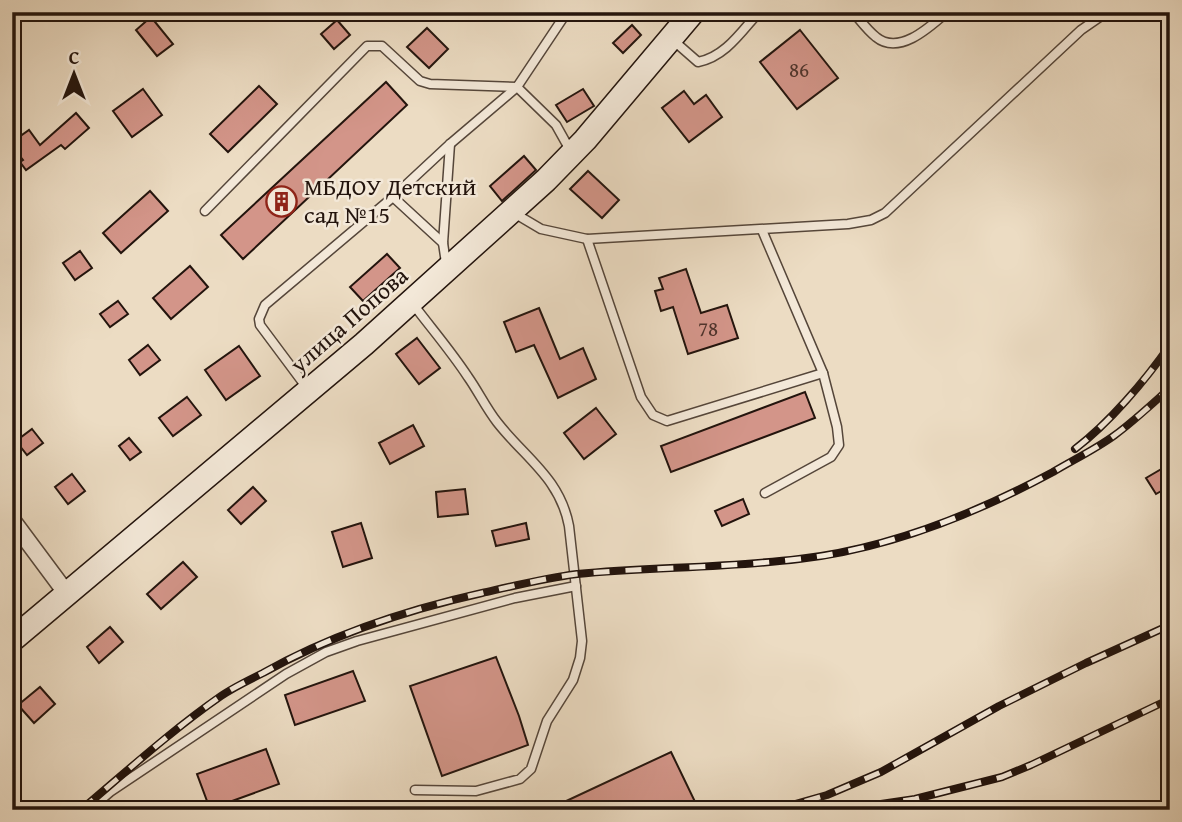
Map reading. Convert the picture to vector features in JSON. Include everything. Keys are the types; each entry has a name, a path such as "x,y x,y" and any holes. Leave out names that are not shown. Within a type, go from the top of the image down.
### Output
{"street":[{"path":"12,16 18,12"},
{"name":"улица Попова","path":"12,640 309,390 511,211 572,154 693,12"},
{"path":"12,520 67,594"}],"lane":[{"path":"671,39 698,62 710,60 727,48 759,12"},
{"path":"853,12 878,39 895,43 928,30 947,12"},
{"path":"511,211 541,229 587,239 762,230 870,220 885,213 1081,30 1107,12"},
{"path":"1166,12 1170,16"},
{"path":"309,390 260,325 259,319 265,305 517,87 565,13"},
{"path":"205,211 367,46 382,46 420,81 430,84 517,87 556,125 572,154"},
{"path":"447,268 443,243 450,144"},
{"path":"393,197 443,243"},
{"path":"762,230 823,373 837,426 839,446 831,457 765,493"},
{"path":"587,239 641,397 653,415 667,421 823,373"},
{"path":"411,301 496,420 551,480 566,510 582,641 573,680 547,722 531,769 520,779 476,791 415,790"},
{"path":"89,810 110,792 286,674 326,653 358,640 515,598 576,586"}],"building":[{"path":"151,17 173,44 157,56 136,30"},
{"path":"337,20 350,35 334,49 321,34"},
{"path":"632,25 641,35 623,53 613,43"},
{"path":"427,28 448,49 429,68 407,47"},
{"path":"800,30 838,78 797,109 760,62"},
{"path":"386,82 407,105 243,259 221,235"},
{"path":"259,86 277,104 228,152 210,134"},
{"path":"143,89 162,115 132,137 113,111"},
{"path":"583,89 594,106 567,122 556,105"},
{"path":"684,91 694,104 706,95 722,117 689,142 662,108"},
{"path":"76,113 89,128 65,149 61,145 26,170 12,142 29,130 40,145"},
{"path":"524,156 536,170 502,201 490,186"},
{"path":"588,171 619,200 602,218 570,189"},
{"path":"150,191 168,211 121,253 103,233"},
{"path":"80,251 92,268 75,280 63,263"},
{"path":"387,254 400,268 363,301 350,287"},
{"path":"190,266 208,287 171,319 153,298"},
{"path":"686,269 701,313 727,305 738,338 688,354 673,307 661,311 655,291 663,289 659,278"},
{"path":"118,301 128,314 110,327 100,314"},
{"path":"539,308 560,359 583,348 596,379 558,398 534,345 516,352 504,322"},
{"path":"417,338 440,368 419,384 396,354"},
{"path":"148,345 160,360 140,375 129,360"},
{"path":"239,346 260,376 226,400 205,370"},
{"path":"805,392 815,418 671,472 661,446"},
{"path":"187,397 201,415 173,436 159,418"},
{"path":"596,408 616,434 584,459 564,433"},
{"path":"413,425 424,446 390,464 379,443"},
{"path":"32,429 43,443 27,455 16,441"},
{"path":"129,438 141,452 130,460 119,446"},
{"path":"1170,464 1170,486 1156,494 1146,478"},
{"path":"72,474 85,491 68,504 55,487"},
{"path":"253,487 266,501 241,524 228,510"},
{"path":"465,489 468,514 438,517 436,492"},
{"path":"743,499 749,514 722,526 715,511"},
{"path":"361,523 372,558 343,567 332,532"},
{"path":"526,523 529,539 496,546 492,531"},
{"path":"183,562 197,577 161,609 147,594"},
{"path":"110,627 123,642 99,663 87,647"},
{"path":"496,657 528,745 442,776 410,686"},
{"path":"353,671 365,701 295,725 285,695"},
{"path":"40,687 55,704 34,723 18,705"},
{"path":"266,749 279,784 210,809 197,774"},
{"path":"671,752 699,810 547,810"}],"railway":[{"path":"1075,449 1126,401 1170,345"},
{"path":"81,810 167,737 221,696 289,659 342,635 425,607 553,578 577,574 799,559 897,538 993,502 1053,472 1115,435 1170,388"},
{"path":"774,810 827,795 881,772 999,706 1170,625"},
{"path":"840,810 915,799 1002,777 1170,699"}],"place":[{"name":"МБДОУ Детский сад №15","path":"281,201"}]}
